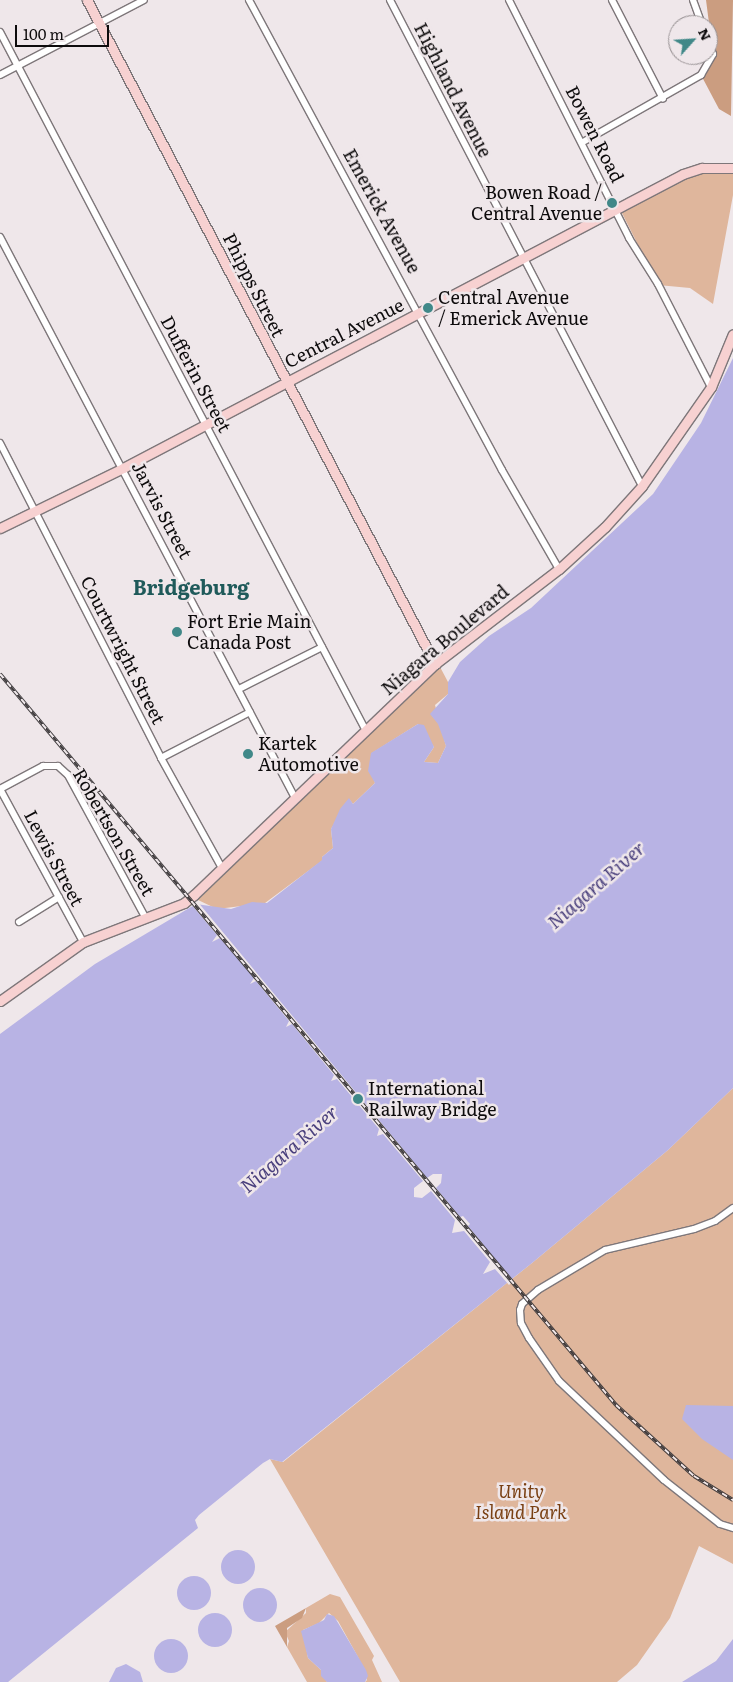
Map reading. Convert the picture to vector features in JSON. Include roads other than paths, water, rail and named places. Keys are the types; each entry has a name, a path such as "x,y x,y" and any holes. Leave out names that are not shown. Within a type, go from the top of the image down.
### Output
{"main road":[{"name":"Phipps Street","path":"87,0 435,664"},
{"name":"Central Avenue","path":"0,528 123,468 615,208 684,174 702,168 733,168"},
{"name":"Niagara Boulevard","path":"0,1001 83,942 184,902 435,664 559,569 605,527 642,486 711,387 733,334"}],"street":[{"path":"0,75 144,0"},
{"name":"Emerick Avenue","path":"249,0 420,312 502,470 559,569"},
{"name":"Highland Avenue","path":"390,0 642,486"},
{"name":"Bowen Road","path":"509,0 615,208 711,387"},
{"path":"612,0 664,99"},
{"path":"693,0 698,15"},
{"name":"Dufferin Street","path":"0,32 365,729"},
{"path":"583,142 664,99 701,75 707,65"},
{"name":"Jarvis Street","path":"0,237 239,689 294,798"},
{"name":"Courtwright Street","path":"0,443 161,758 222,868"},
{"path":"239,689 322,647"},
{"path":"161,758 250,712"},
{"name":"Robertson Street","path":"0,789 43,766 58,766 68,775 145,917"},
{"name":"Lewis Street","path":"0,789 83,942"},
{"path":"19,922 59,897"},
{"path":"733,1208 705,1226 605,1250 538,1290 522,1304 520,1310 521,1323 529,1338 559,1380 664,1480 720,1524 733,1528"}],"water":[{"name":"Niagara River","path":"733,358 733,1088 668,1150 532,1263 282,1462 270,1459 263,1463 199,1515 195,1520 198,1528 8,1682 0,1682 0,1034 95,964 196,904 231,909 252,902 267,903 322,860 322,857 333,848 331,829 340,809 349,798 353,804 375,783 368,771 371,753 418,724 424,725 434,747 424,762 438,763 446,746 438,724 430,714 448,694 448,682 460,662 489,636 531,608 653,494 701,423"},
{"path":"686,1405 733,1406 733,1460 702,1439 682,1419"},
{"path":"238,1550 245,1551 250,1555 254,1560 254,1574 250,1579 245,1583 238,1584 231,1583 226,1579 222,1574 221,1567 222,1560 226,1555 231,1551"},
{"path":"194,1576 201,1577 206,1581 210,1586 210,1600 206,1605 201,1609 194,1610 187,1609 182,1605 178,1600 177,1593 178,1586 182,1581 187,1577"},
{"path":"260,1588 267,1589 272,1593 276,1598 276,1612 272,1617 267,1621 260,1622 253,1621 248,1617 244,1612 243,1605 244,1598 248,1593 253,1589"},
{"path":"215,1613 222,1614 227,1618 231,1623 231,1637 227,1642 222,1646 215,1647 208,1646 203,1642 199,1637 198,1630 199,1623 203,1618 208,1614"},
{"path":"327,1614 334,1616 366,1670 368,1676 365,1682 327,1682 321,1676 321,1670 308,1658 301,1631 324,1620"},
{"path":"171,1639 178,1640 183,1644 187,1649 187,1663 183,1668 178,1672 171,1673 164,1672 159,1668 155,1663 154,1656 155,1649 159,1644 164,1640"},
{"path":"733,1639 733,1682 682,1682 716,1661"},
{"path":"126,1664 140,1672 143,1682 109,1682 116,1668"}],"railway":[{"path":"0,674 616,1405 694,1476 733,1500"}],"place":[{"name":"Bowen Road / Central Avenue","path":"612,203"},
{"name":"Central Avenue / Emerick Avenue","path":"428,308"},
{"name":"Fort Erie Main Canada Post","path":"177,632"},
{"name":"Kartek Automotive","path":"248,754"},
{"name":"International Railway Bridge","path":"358,1099"}],"district":[{"name":"Bridgeburg","path":"191,586"}],"park label":[{"name":"Unity Island Park","path":"521,1502"}]}
